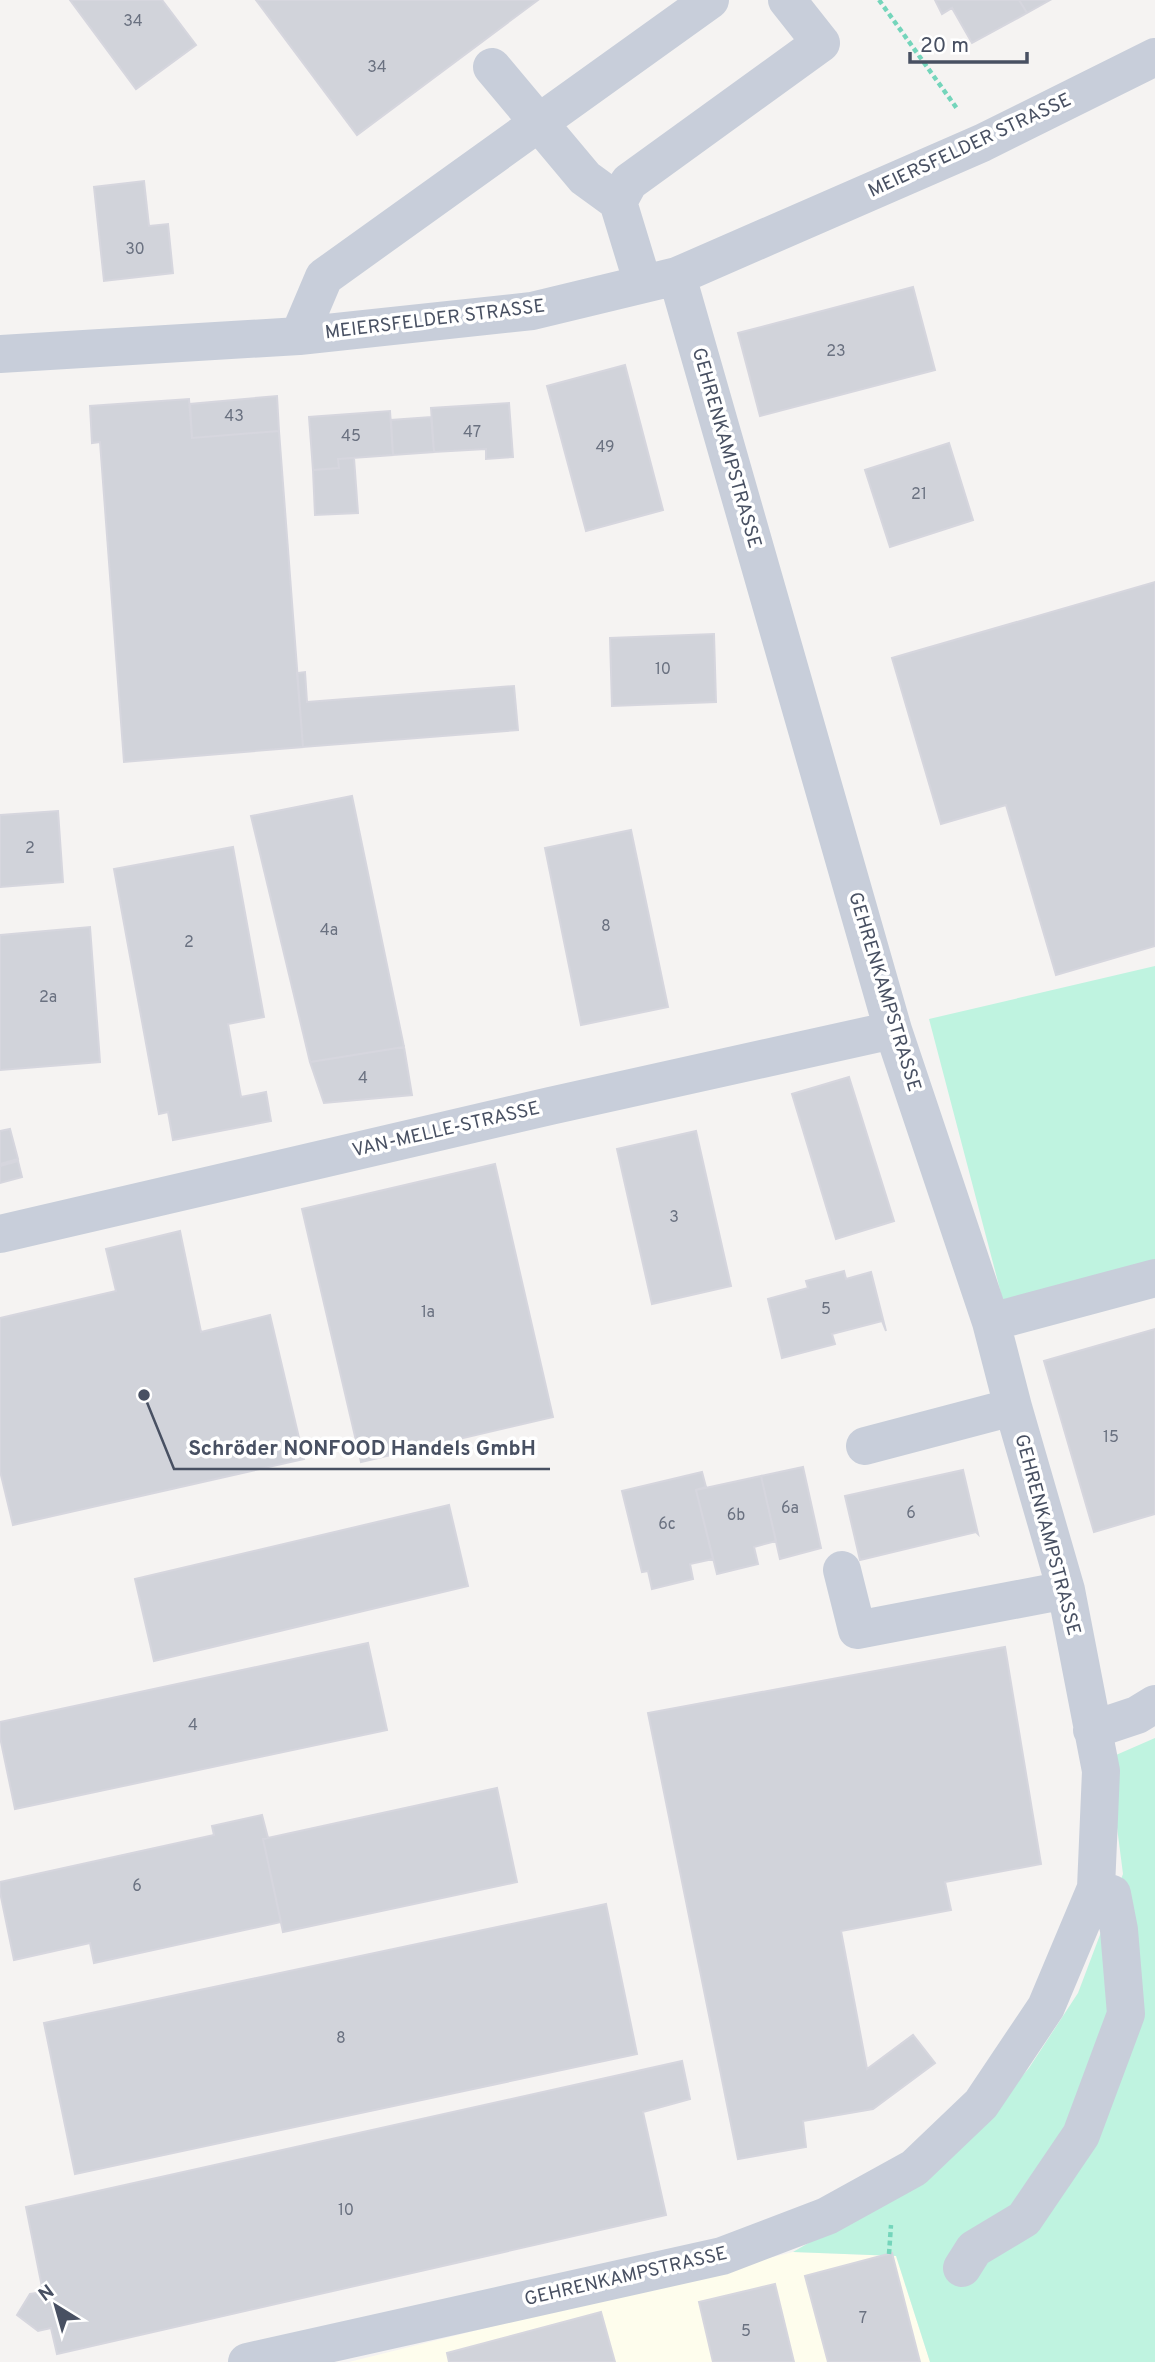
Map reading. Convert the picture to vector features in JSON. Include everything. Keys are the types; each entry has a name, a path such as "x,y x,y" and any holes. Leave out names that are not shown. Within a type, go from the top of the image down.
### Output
{"street":[{"path":"299,336 324,277 710,0"},
{"path":"492,67 585,178 618,202 629,182 821,43 787,0"},
{"name":"MEIERSFELDER STRASSE","path":"0,354 299,336 532,311 660,280 982,143 1155,57"},
{"name":"GEHRENKAMPSTRASSE","path":"247,2362 722,2256 827,2216 914,2168 981,2104 1046,2007 1096,1888 1101,1771 1066,1590 991,1322 893,1030 660,280 618,202"},
{"name":"VAN-MELLE-STRASSE","path":"0,1234 550,1106 893,1030"},
{"path":"991,1322 1155,1278"},
{"path":"865,1446 1013,1408"},
{"path":"842,1570 857,1630 1066,1590"},
{"path":"1093,1730 1137,1715 1155,1704"},
{"path":"962,2268 974,2249 1024,2219 1082,2135 1126,2014 1119,1930 1112,1894 1096,1888"}],"path":[{"path":"879,0 982,143"}],"shaded area":[{"path":"793,2252 896,2256 930,2362 349,2362"}],"green space":[{"path":"1155,966 1155,1260 1003,1301 929,1019"},
{"path":"1155,1738 1155,2362 930,2362 896,2256 793,2252 891,2195 969,2138 1029,2068 1078,1993 1123,1874 1114,1804 1116,1755"}],"building":[{"path":"70,0 162,0 196,45 136,89"},
{"path":"256,0 538,0 357,135"},
{"path":"935,0 1019,0 1027,13 972,43 952,8 942,14"},
{"path":"1019,0 1050,0 1027,13"},
{"path":"144,181 149,226 168,224 173,273 104,281 94,187"},
{"path":"913,287 935,370 760,416 738,333"},
{"path":"625,365 663,510 586,531 547,386"},
{"path":"277,396 279,431 192,438 190,404"},
{"path":"189,399 192,438 279,431 303,747 124,762 100,442 92,443 90,406"},
{"path":"509,403 513,457 486,459 486,449 434,452 431,408"},
{"path":"390,411 393,455 338,459 339,468 313,470 309,417"},
{"path":"431,417 434,452 393,455 391,420"},
{"path":"949,443 973,520 890,547 865,470"},
{"path":"354,458 358,513 315,515 313,470 339,468 338,459"},
{"path":"1155,582 1155,946 1056,975 1006,805 941,824 892,658"},
{"path":"714,634 716,702 612,706 610,638"},
{"path":"305,672 307,702 514,686 518,730 303,747 297,673"},
{"path":"352,796 404,1047 310,1062 251,816"},
{"path":"58,811 63,882 0,887 0,815"},
{"path":"631,830 668,1007 581,1025 545,848"},
{"path":"233,847 264,1017 228,1024 241,1097 266,1092 271,1121 173,1140 168,1112 159,1114 114,869"},
{"path":"90,927 100,1062 0,1070 0,935"},
{"path":"404,1047 412,1095 324,1103 310,1062"},
{"path":"849,1077 894,1221 836,1239 792,1094"},
{"path":"10,1129 18,1159 0,1164 0,1131"},
{"path":"696,1131 731,1286 652,1304 617,1149"},
{"path":"18,1161 22,1177 0,1183 0,1166"},
{"path":"495,1164 553,1417 361,1462 302,1209"},
{"path":"180,1231 201,1332 270,1315 304,1459 13,1525 0,1471 0,1318 116,1291 106,1249"},
{"path":"844,1271 846,1279 871,1272 886,1331 882,1321 832,1334 835,1344 782,1358 768,1299 808,1288 806,1281"},
{"path":"1155,1329 1155,1514 1094,1532 1044,1361"},
{"path":"803,1467 821,1548 780,1559 761,1476"},
{"path":"963,1470 978,1534 976,1532 860,1560 845,1496"},
{"path":"702,1472 706,1487 696,1490 713,1559 690,1564 693,1579 652,1589 648,1571 642,1572 622,1491"},
{"path":"761,1476 776,1541 754,1547 758,1564 717,1574 696,1490"},
{"path":"449,1505 468,1586 154,1661 135,1579"},
{"path":"368,1643 387,1730 15,1809 0,1737 0,1722"},
{"path":"1005,1647 1041,1864 945,1882 951,1910 841,1931 867,2069 913,2035 935,2063 873,2109 803,2121 806,2147 738,2159 648,1713"},
{"path":"497,1788 517,1882 283,1932 263,1839"},
{"path":"262,1815 268,1838 263,1839 281,1922 94,1963 90,1943 14,1960 0,1882 214,1835 212,1826"},
{"path":"606,1904 637,2054 75,2174 44,2023"},
{"path":"682,2061 690,2099 643,2112 666,2215 57,2354 51,2328 38,2331 17,2315 30,2294 43,2292 26,2207"},
{"path":"892,2253 920,2362 828,2362 805,2276"},
{"path":"775,2284 794,2362 713,2362 699,2302"},
{"path":"601,2312 615,2362 449,2362 447,2353"}],"place":[{"name":"Schröder NONFOOD Handels GmbH","path":"144,1395"}]}
